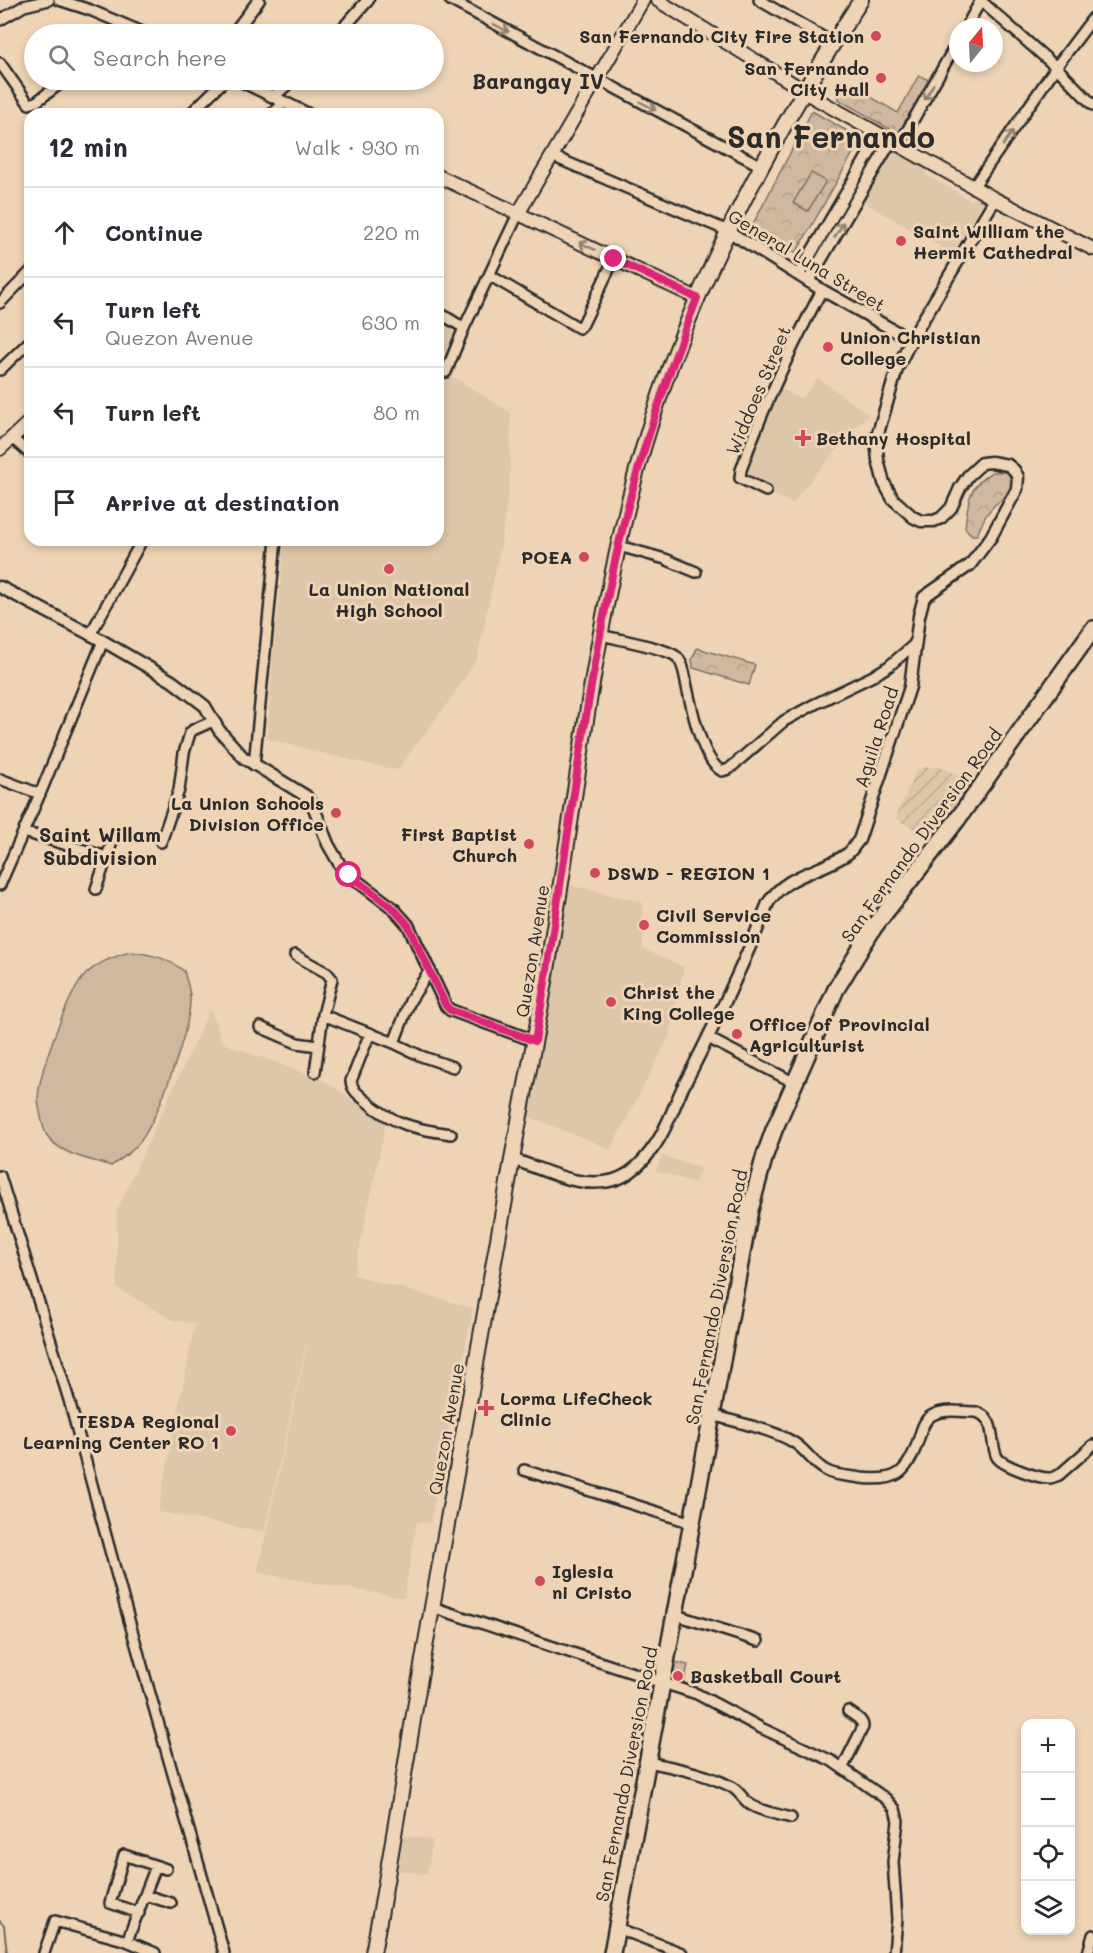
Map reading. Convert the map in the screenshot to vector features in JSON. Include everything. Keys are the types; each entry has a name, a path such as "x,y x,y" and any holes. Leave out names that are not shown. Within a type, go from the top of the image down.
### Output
{"highway":[{"name":"San Fernando Diversion Road","path":"612,1953 752,1202 774,1130 836,989 874,927 957,820 1093,629"}],"main road":[{"path":"519,214 642,0 789,88 804,92"},
{"path":"657,0 792,82 804,92 995,199 1093,249"},
{"name":"Quezon Avenue","path":"372,1953 512,1159 535,1041 601,635 637,472 667,377 697,298 728,231 760,166 861,0"},
{"path":"444,179 697,298"},
{"path":"0,449 24,427"}],"street":[{"path":"0,20 24,6 50,0"},
{"path":"59,0 123,24"},
{"path":"241,24 259,0"},
{"path":"347,24 368,0"},
{"path":"450,0 760,166"},
{"path":"759,0 774,4 833,43"},
{"path":"971,18 981,1 1056,68 1093,105"},
{"path":"974,186 1093,18"},
{"path":"799,274 949,54"},
{"path":"0,63 29,104 36,102 52,90"},
{"path":"196,108 215,90"},
{"path":"259,90 295,108"},
{"path":"273,97 281,90"},
{"path":"279,108 284,103"},
{"path":"809,280 890,140"},
{"name":"General Luna Street","path":"552,156 728,231 822,290 910,340"},
{"path":"910,340 995,199"},
{"path":"446,372 464,327 519,214"},
{"path":"489,275 579,328 614,259"},
{"path":"1,300 24,278"},
{"name":"Widdoes Street","path":"766,491 740,478 741,470 759,418 822,290"},
{"path":"444,315 464,327"},
{"name":"Aguila Road","path":"512,1159 583,1182 602,1182 624,1176 639,1165 656,1144 708,1038 774,893 793,880 848,854 859,840 910,687 919,616 924,597 970,565 983,550 1013,499 1018,477 1008,465 992,462 981,463 960,488 951,508 941,518 934,521 921,521 913,517 893,499 884,483 876,440 897,369 910,340"},
{"path":"0,369 24,347"},
{"path":"12,438 24,449"},
{"path":"90,635 139,546"},
{"path":"254,765 275,546"},
{"path":"619,546 665,559 696,572"},
{"path":"0,587 103,641 193,695 205,706 232,746 254,765 306,796 314,808 328,844 340,865 349,875 393,908 408,925 446,1006 450,1010 535,1041"},
{"path":"601,635 665,651 676,656 682,664 694,717 710,760 716,768 723,771 729,769 784,721 873,676 889,666 916,643"},
{"path":"0,885 103,641"},
{"path":"161,842 179,790 184,753 190,733 213,721"},
{"path":"0,779 40,794"},
{"path":"24,832 106,857"},
{"path":"96,888 113,839"},
{"path":"295,955 331,977 315,1072"},
{"path":"394,1043 410,1001 430,970"},
{"path":"323,1015 394,1043 420,1056 453,1067"},
{"path":"260,1027 297,1043 318,1046"},
{"path":"370,1034 351,1081 354,1089 379,1112 396,1121 413,1128 451,1134"},
{"path":"708,1038 795,1083"},
{"path":"0,1176 69,1400 224,1953"},
{"path":"713,1415 789,1439 822,1469 829,1472 876,1480 887,1479 905,1469 912,1459 924,1424 927,1419 938,1412 982,1414 989,1420 999,1461 1041,1477 1052,1478 1059,1474 1093,1444"},
{"path":"524,1470 692,1523"},
{"path":"432,1607 697,1694 843,1767 892,1803 897,1815 893,1862 897,1919 894,1953"},
{"path":"676,1615 758,1641"},
{"path":"843,1767 863,1727 863,1723 848,1712"},
{"path":"648,1762 718,1781 736,1790 755,1807 791,1818"},
{"path":"139,1912 110,1903 124,1855 132,1853 166,1869"},
{"path":"127,1941 156,1866"},
{"path":"145,1895 171,1903"},
{"path":"44,1953 55,1921 127,1941 148,1952"},
{"path":"617,1928 682,1953"},
{"path":"1088,1953 1093,1935"}],"shaded area":[{"path":"893,148 928,169 925,174 972,201 975,197 983,202 952,254 862,201"},
{"name":"La Union National High School","path":"444,321 462,331 444,371"},
{"name":"La Union National High School","path":"444,373 511,413 510,479 501,544 477,659 447,704 397,770 267,739 284,546 444,546"},
{"name":"Bethany Hospital","path":"818,378 868,414 792,504 742,477 779,388 801,399"},
{"path":"939,767 974,781 933,840 896,819 917,770"},
{"name":"Christ the King College","path":"564,884 642,902 643,949 684,967 669,1037 611,1149 527,1116"},
{"path":"210,1009 223,1043 323,1080 386,1123 354,1275 473,1308 430,1524 417,1521 404,1598 257,1573 308,1342 264,1532 158,1512 195,1324 173,1320 117,1288 117,1210"},
{"path":"661,1155 700,1168 695,1183 656,1171"},
{"path":"404,1835 433,1840 427,1875 398,1870"}],"green space":[{"path":"919,75 930,81 900,135 838,99 847,83 898,113"},
{"path":"812,111 861,139 796,253 751,228"},
{"path":"811,173 826,181 808,211 793,203"},
{"path":"992,472 1011,473 1015,485 1009,494 994,505 977,535 972,535 965,528 971,496 978,483"},
{"path":"697,648 755,665 749,685 693,668 692,659"},
{"path":"131,952 159,957 184,971 190,995 189,1012 172,1072 156,1114 134,1149 111,1166 67,1152 52,1141 45,1131 38,1098 43,1070 56,1033 79,983 86,974 101,963"},
{"name":"Basketball Court","path":"674,1662 688,1665 682,1690 669,1687"}],"waterway":[{"path":"0,1921 4,1926 7,1953"}],"place":[{"name":"San Fernando City Fire Station","path":"876,36"},
{"name":"San Fernando City Hall","path":"881,78"},
{"name":"Saint William the Hermit Cathedral","path":"901,241"},
{"name":"Union Christian College","path":"828,347"},
{"name":"Bethany Hospital","path":"803,438"},
{"name":"POEA","path":"584,557"},
{"name":"La Union National High School","path":"389,569"},
{"name":"La Union Schools Division Office","path":"336,813"},
{"name":"First Baptist Church","path":"529,844"},
{"name":"DSWD - REGION 1","path":"595,873"},
{"name":"Civil Service Commission","path":"644,925"},
{"name":"Christ the King College","path":"611,1002"},
{"name":"Office of Provincial Agriculturist","path":"737,1034"},
{"name":"Lorma LifeCheck Clinic","path":"486,1408"},
{"name":"TESDA Regional Learning Center RO 1","path":"231,1431"},
{"name":"Iglesia ni Cristo","path":"540,1581"},
{"name":"Basketball Court","path":"678,1676"}],"district":[{"name":"Barangay IV","path":"538,80"},
{"name":"San Fernando","path":"831,136"},
{"name":"Saint Willam Subdivision","path":"100,846"}],"route":[{"path":"349,875 393,908 408,925 446,1006 450,1010 535,1041 593,677 610,586 637,472 667,377 697,298 614,259"}]}
